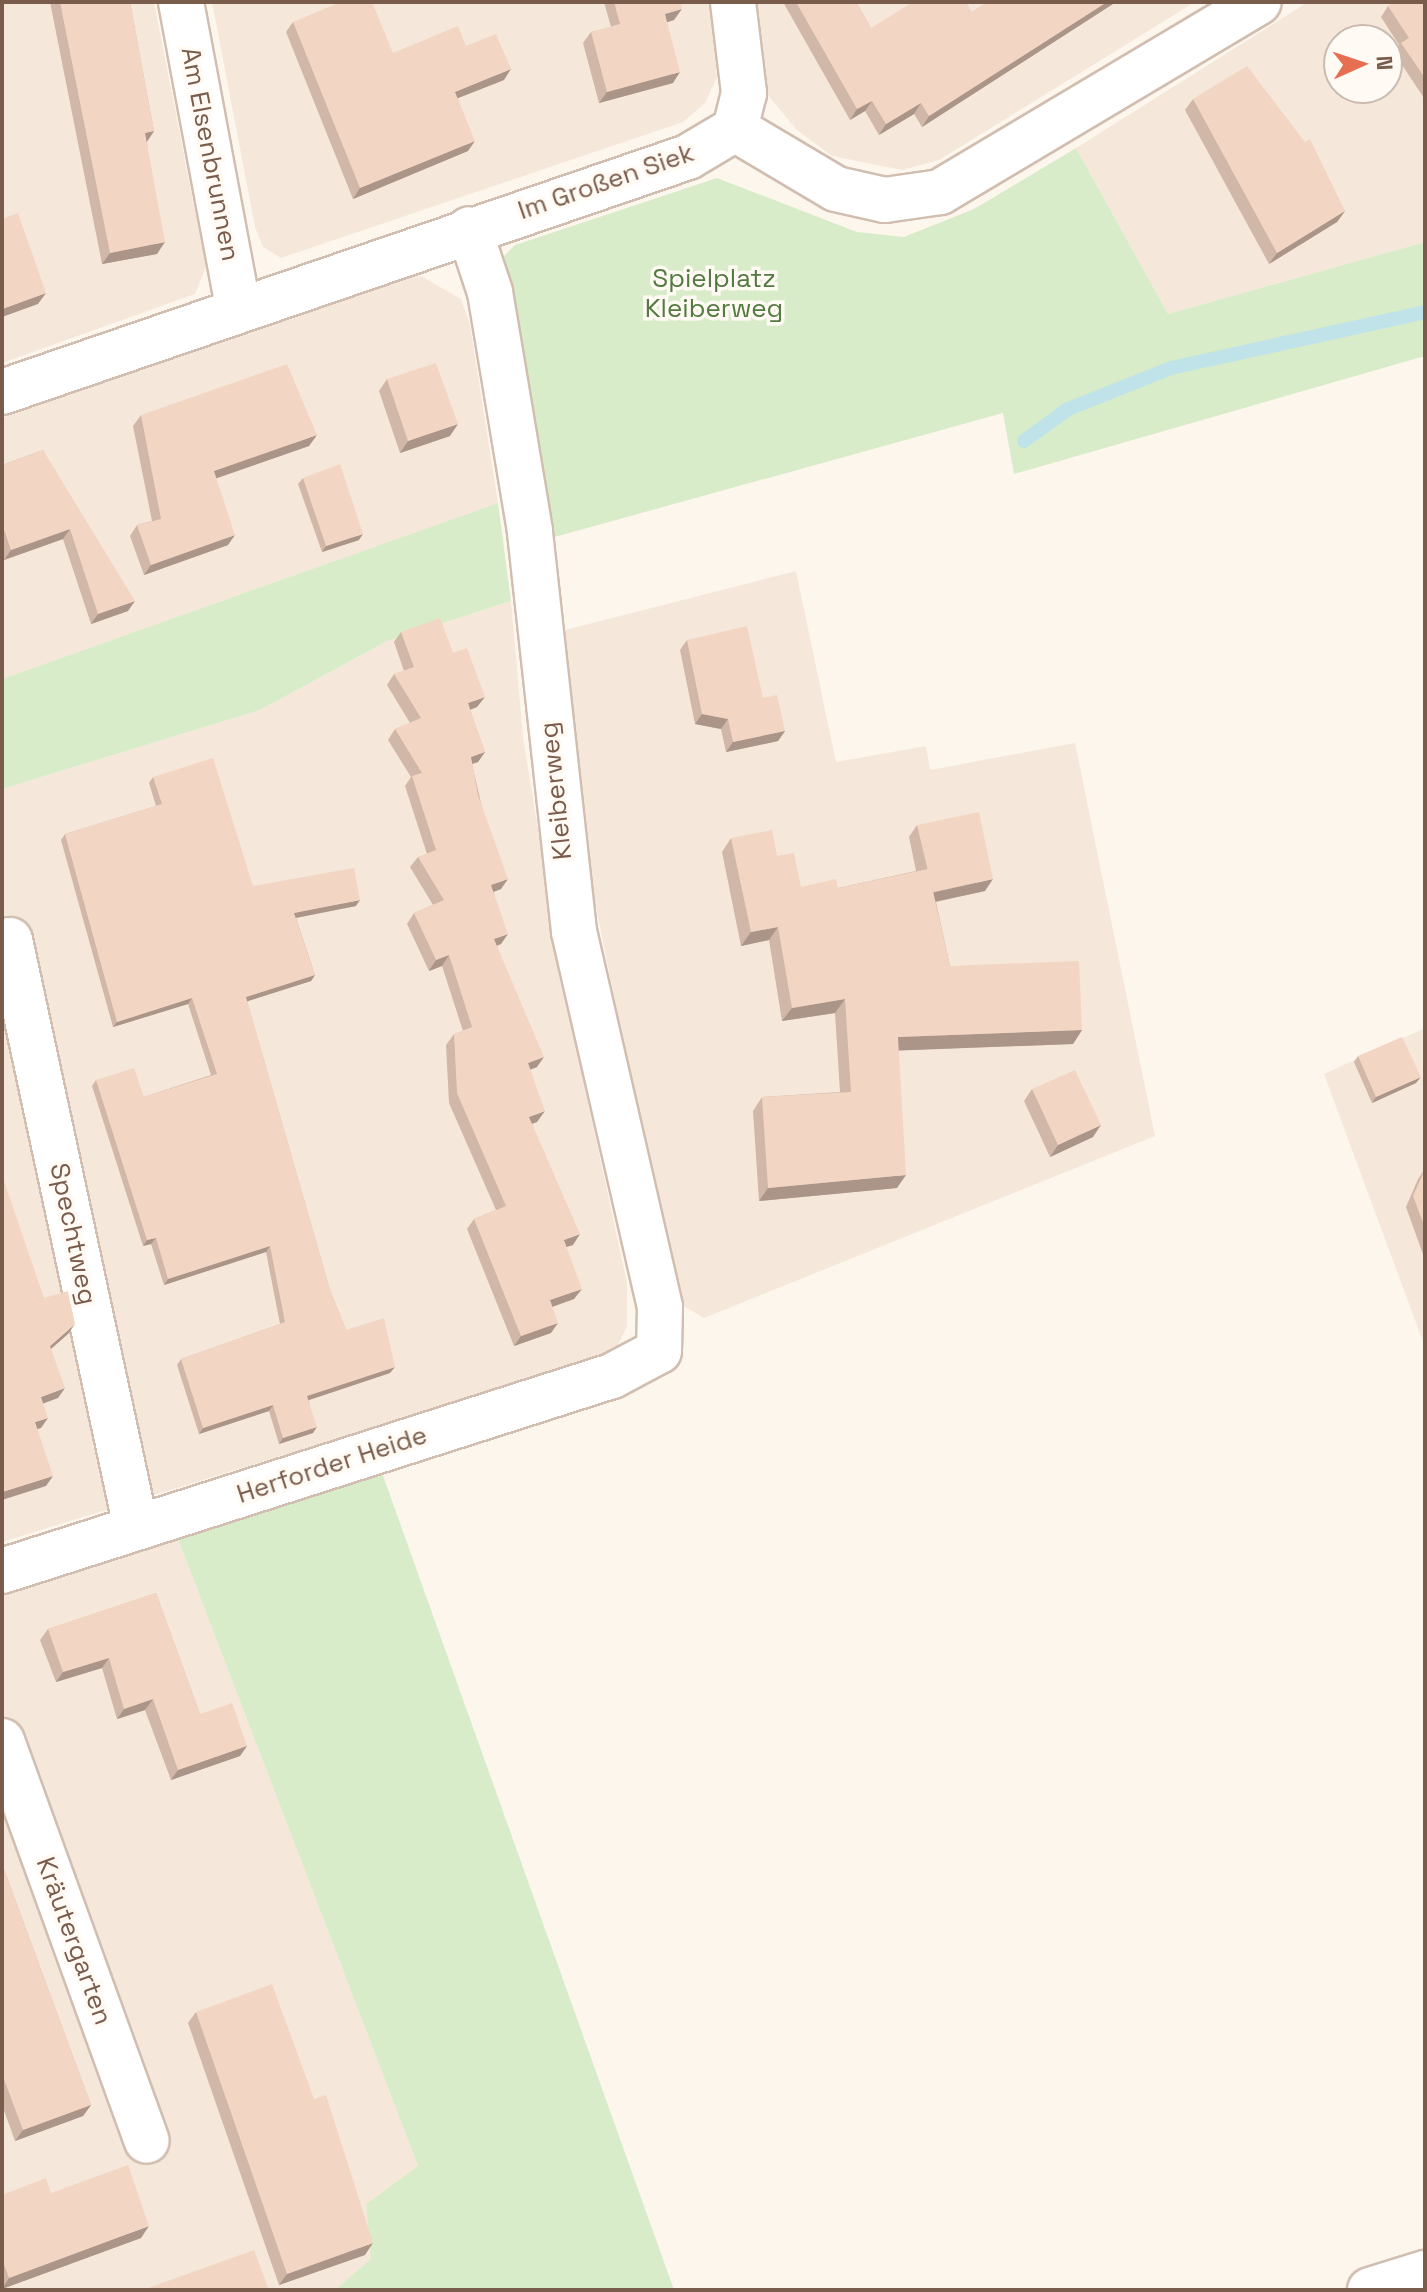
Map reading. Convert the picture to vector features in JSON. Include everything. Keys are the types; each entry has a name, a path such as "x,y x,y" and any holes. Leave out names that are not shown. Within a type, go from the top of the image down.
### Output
{"street":[{"name":"Am Elsenbrunnen","path":"181,2 238,307"},
{"path":"733,2 744,93 735,129 836,189 885,200 940,192 1259,2"},
{"name":"Im Großen Siek","path":"2,392 238,307 688,157 735,129"},
{"name":"Kleiberweg","path":"469,229 490,292 530,531 574,931 660,1307 659,1351"},
{"name":"Spechtweg","path":"10,940 136,1527"},
{"name":"Herforder Heide","path":"2,1571 612,1376 659,1351"},
{"name":"Kräutergarten","path":"2,1741 147,2141"},
{"path":"1370,2290 1425,2273"}],"shaded area":[{"path":"2,2 154,2 206,267 195,294 2,363"},
{"path":"212,2 711,2 717,77 705,103 683,122 281,258 263,247 255,227"},
{"path":"747,2 1195,2 939,160 902,170 832,156 797,130 766,93"},
{"path":"1308,2 1425,2 1425,242 1168,314 1076,148"},
{"path":"421,276 461,299 470,325 498,503 2,679 2,418 398,278"},
{"path":"796,571 836,762 926,746 930,770 1075,743 1155,1136 704,1318 684,1306 672,1284 586,858 565,630"},
{"path":"511,601 523,737 564,991 627,1283 627,1326 614,1353 2,1542 2,789 260,710 387,641"},
{"path":"1425,1028 1425,1347 1324,1074"},
{"path":"176,1534 418,2166 366,2204 372,2259 335,2290 2,2290 2,1594"}],"green space":[{"name":"Spielplatz Kleiberweg","path":"1076,148 1168,314 1425,242 1425,356 1014,474 1003,413 551,538 504,256 515,245 717,178 857,232 904,237 974,209"},
{"path":"498,503 511,601 387,641 260,710 2,789 2,679"},
{"path":"381,1470 674,2290 335,2290 371,2259 366,2204 418,2166 176,1534"}],"building":[{"path":"60,2 130,2 154,131 145,133 165,242 110,253"},
{"path":"341,2 372,2 393,53 458,26 466,46 496,34 511,69 455,92 475,141 360,188 293,22"},
{"path":"614,2 681,2 682,9 665,14 680,72 607,92 591,32 620,24"},
{"path":"796,2 856,2 871,28 913,2 966,2 972,12 988,2 1107,2 929,116 921,103 886,124 872,101 857,109"},
{"path":"1394,2 1425,2 1425,78 1403,46 1403,42 1409,38 1403,24 1400,24 1388,6"},
{"path":"1247,66 1305,142 1310,139 1345,211 1277,253 1193,99"},
{"path":"18,213 46,293 2,309 2,219"},
{"path":"436,363 458,424 408,441 387,379"},
{"path":"287,364 317,435 214,471 235,535 151,565 137,525 161,519 141,415"},
{"path":"43,450 135,601 98,614 70,529 11,550 2,524 2,465"},
{"path":"340,464 363,534 326,546 303,478"},
{"path":"440,618 453,653 467,648 485,697 468,703 485,752 471,757 478,795 508,879 491,885 508,934 494,939 544,1057 528,1063 545,1111 529,1117 580,1234 564,1240 582,1289 550,1300 558,1323 521,1336 474,1219 506,1206 457,1093 454,1034 472,1027 449,955 436,960 414,913 444,900 418,857 436,850 412,776 422,773 395,729 421,718 394,674 414,667 401,632"},
{"path":"747,626 763,698 777,695 785,731 733,742 728,719 702,714 687,640"},
{"path":"213,758 253,886 354,868 360,900 294,913 315,975 246,997 330,1290 346,1330 384,1318 395,1367 307,1396 317,1427 283,1438 273,1405 203,1428 181,1359 285,1322 270,1246 168,1279 156,1238 147,1240 96,1080 134,1068 144,1097 217,1074 192,998 117,1022 65,834 162,804 153,777"},
{"path":"979,812 993,879 933,892 917,825"},
{"path":"772,830 777,856 794,853 801,887 836,879 838,888 928,869 950,966 1079,961 1082,1030 898,1037 906,1175 768,1188 762,1097 851,1092 845,999 792,1008 778,927 751,932 731,838"},
{"path":"1402,1037 1421,1077 1376,1097 1358,1056"},
{"path":"1075,1070 1101,1125 1058,1145 1032,1089"},
{"path":"1425,1169 1425,1228 1413,1196"},
{"path":"2,1175 44,1298 68,1291 75,1324 50,1346 65,1388 41,1397 48,1418 35,1422 53,1476 2,1492"},
{"path":"156,1593 200,1714 232,1703 247,1746 178,1770 153,1699 124,1709 109,1658 63,1672 48,1629"},
{"path":"2,1864 91,2105 23,2130 2,2074"},
{"path":"272,1984 314,2099 326,2095 373,2243 287,2274 196,2012"},
{"path":"128,2165 149,2226 9,2278 2,2259 2,2195 46,2178 51,2193"},
{"path":"254,2250 269,2290 148,2288"}],"waterway":[{"path":"1024,441 1068,409 1171,368 1425,312"}]}
